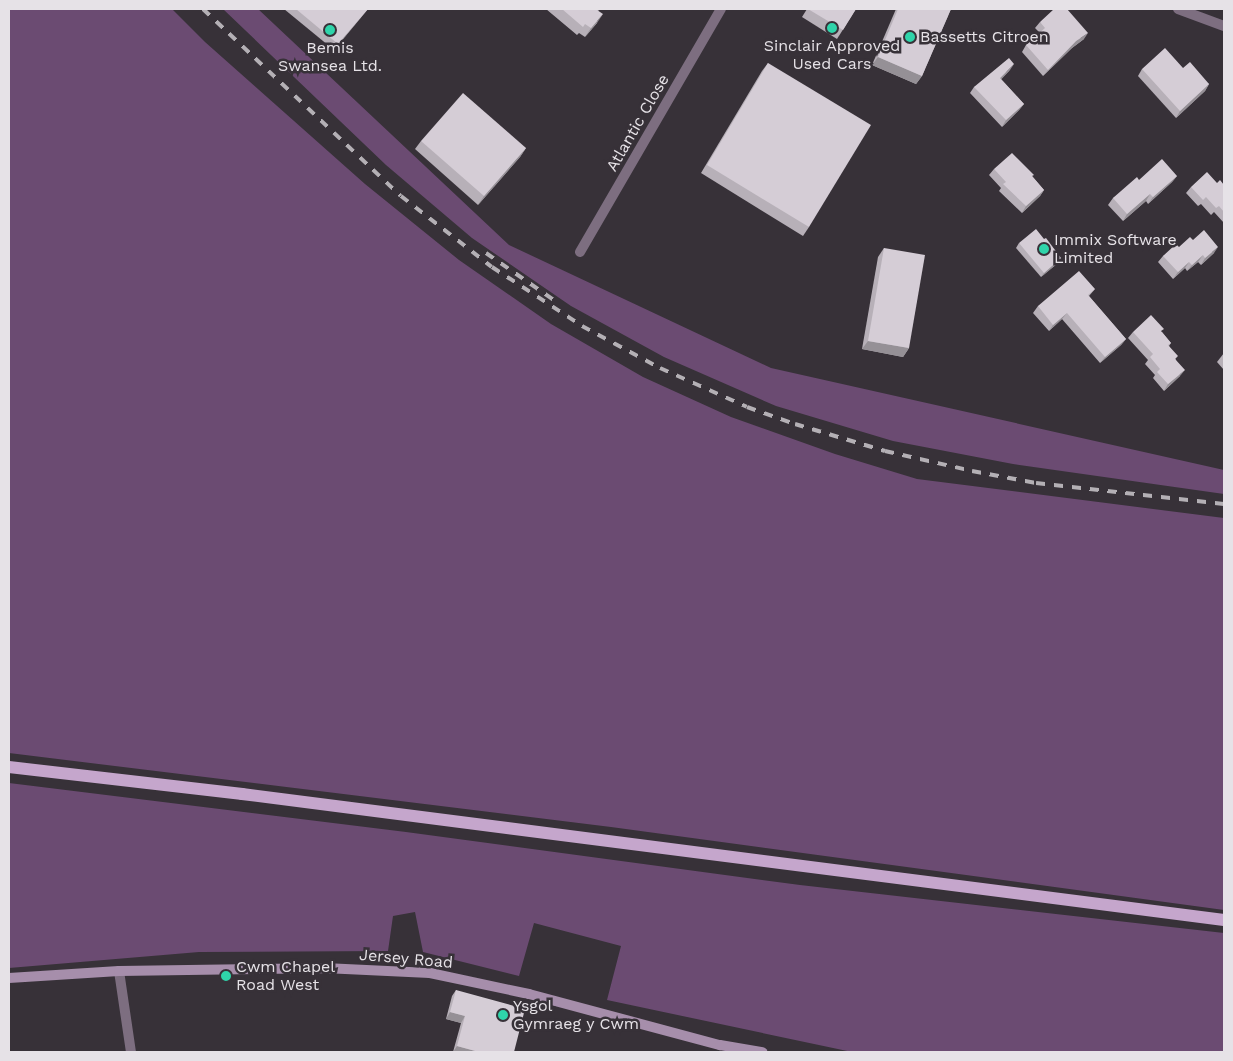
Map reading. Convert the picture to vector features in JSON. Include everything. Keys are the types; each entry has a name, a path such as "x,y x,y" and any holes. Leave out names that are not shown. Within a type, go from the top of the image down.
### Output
{"main road":[{"path":"9,767 242,794 1224,920"},
{"name":"Jersey Road","path":"9,978 119,971 324,968 430,973 529,994 720,1045 762,1052"}],"street":[{"name":"Atlantic Close","path":"580,252 722,9"},
{"path":"1178,9 1224,26"},
{"path":"119,971 131,1052"}],"shaded area":[{"path":"9,9 172,9 205,42 365,184 459,260 551,324 643,377 731,417 835,454 917,479 1224,518 1224,910 611,827 9,753"},
{"path":"223,9 258,9 509,245 771,368 1224,470 1224,494 1013,464 893,441 776,406 664,357 571,306 472,238 386,165"},
{"path":"9,783 406,832 800,885 1224,933 1224,1052 852,1052 607,1000 621,946 534,923 519,976 423,952 415,912 393,916 388,951 199,952 9,968"}],"building":[{"name":"Bemis Swansea Ltd.","path":"296,9 368,9 338,44"},
{"path":"562,9 598,9 603,14 591,28 585,24 583,27"},
{"path":"808,9 856,9 843,30"},
{"name":"Bassetts Citroen","path":"898,9 951,9 922,76 878,57"},
{"path":"1054,9 1067,9 1088,33 1076,41 1048,70 1026,45 1045,28 1040,22"},
{"path":"1165,48 1183,68 1190,62 1209,84 1180,111 1142,69"},
{"path":"1009,58 1014,64 1000,78 1024,104 1006,120 974,87"},
{"path":"768,63 871,125 809,227 707,165"},
{"path":"463,93 526,148 484,196 421,141"},
{"path":"1012,153 1034,175 1032,176 1044,190 1026,206 1003,184 1006,182 994,169"},
{"path":"1162,159 1177,176 1153,197 1150,194 1127,214 1113,198 1137,177 1139,180"},
{"path":"1207,172 1217,183 1220,180 1224,185 1224,212 1219,206 1216,208 1206,197 1203,200 1191,187"},
{"path":"1036,229 1044,239 1046,238 1061,258 1044,273 1019,243"},
{"path":"1204,230 1218,247 1205,258 1203,255 1192,265 1189,262 1178,272 1163,256 1176,244 1179,247 1190,237 1193,240"},
{"path":"884,248 925,255 909,348 868,341"},
{"path":"1079,271 1095,289 1088,295 1126,339 1105,357 1067,313 1053,325 1038,306"},
{"path":"1151,315 1164,329 1161,331 1171,343 1168,345 1178,356 1175,359 1185,370 1168,384 1157,372 1160,369 1150,357 1153,354 1133,332"},
{"path":"456,990 525,1009 514,1052 479,1052 457,1046 465,1016 450,1012"}],"railway":[{"path":"203,9 401,196 492,267 582,326 660,368 747,407 795,424 885,451 972,471 1036,483 1224,504"},
{"path":"486,253 558,303"}],"place":[{"name":"Sinclair Approved Used Cars","path":"832,28"},
{"name":"Bemis Swansea Ltd.","path":"330,30"},
{"name":"Bassetts Citroen","path":"910,37"},
{"name":"Immix Software Limited","path":"1044,249"},
{"name":"Cwm Chapel Road West","path":"226,976"},
{"name":"Ysgol Gymraeg y Cwm","path":"503,1015"}]}
